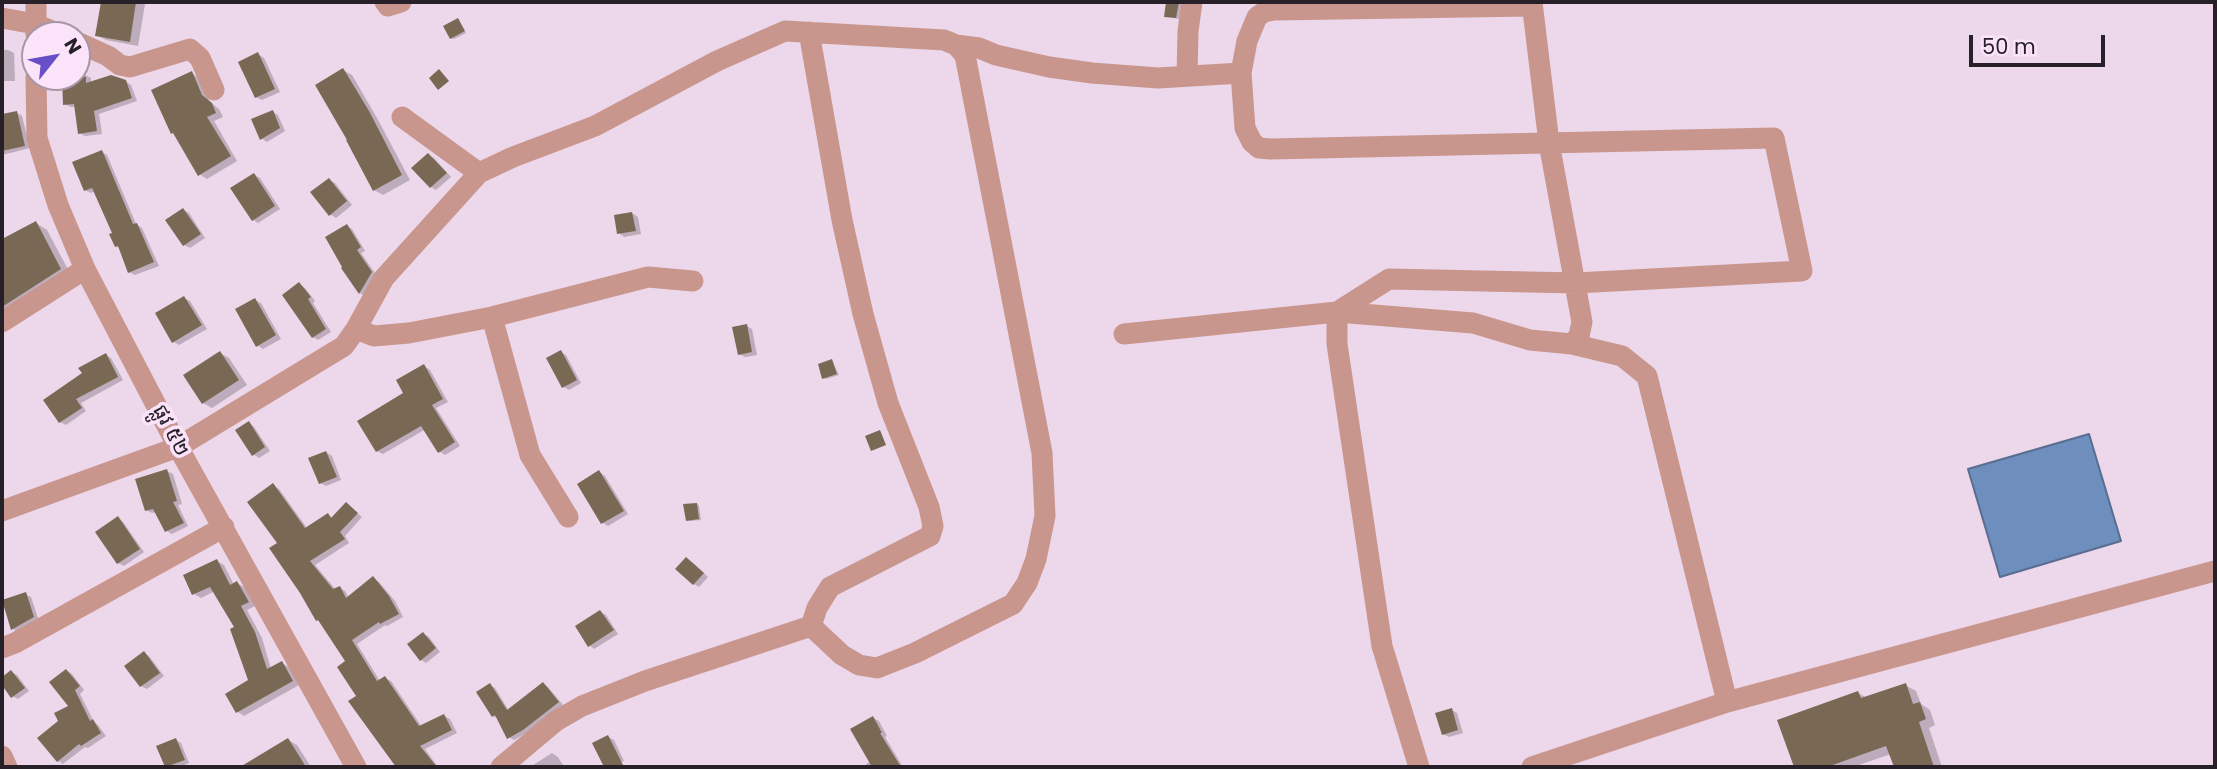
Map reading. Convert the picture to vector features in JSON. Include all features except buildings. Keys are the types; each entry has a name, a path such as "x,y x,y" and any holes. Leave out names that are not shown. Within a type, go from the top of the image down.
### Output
{"street":[{"path":"36,2 36,21"},
{"path":"385,2 388,6 401,2"},
{"path":"1187,76 1192,2"},
{"path":"1337,312 1390,279 1576,283 1802,271 1774,138 1549,144 1271,149 1259,148 1252,142 1245,128 1241,73 1247,41 1257,17 1264,12 1532,4 1549,144 1576,283 1582,322 1579,336 1572,344"},
{"path":"2,18 21,24"},
{"path":"2,511 178,447 344,346 384,278 479,173 595,126 764,39 785,31 944,40 1049,67 1158,78 1241,73"},
{"path":"809,32 842,220 863,314 888,403 929,507 933,526 930,536 830,587 817,608 811,626"},
{"path":"811,626 842,655 859,665 877,668 915,653 1013,604 1027,583 1036,559 1045,516 1042,453 965,55 956,45"},
{"path":"91,48 108,55 120,65 130,67 190,49 200,58 214,90"},
{"name":"ផ្លូវ ៥២","path":"36,91 37,138 58,205 85,270 178,447 356,767"},
{"path":"402,117 479,173"},
{"path":"2,322 85,270"},
{"path":"356,329 374,336 409,333 492,317 648,277 693,282"},
{"path":"1337,312 1337,344 1382,646 1419,767"},
{"path":"1124,334 1337,312 1474,323 1530,340 1572,344 1622,356 1647,376 1727,702"},
{"path":"492,317 530,455 568,517"},
{"path":"2,648 224,527"},
{"path":"1532,767 1727,702 2215,571"},
{"path":"501,767 556,722 582,706 645,681 811,626"},
{"path":"2,756 6,767"}],"water":[{"path":"2089,434 2121,541 2000,577 1968,469"}]}
